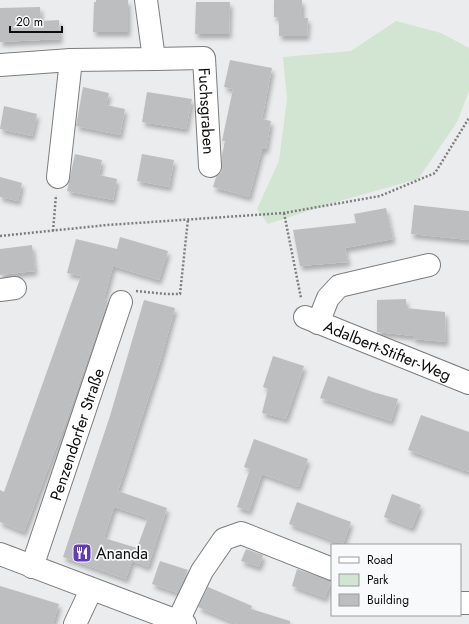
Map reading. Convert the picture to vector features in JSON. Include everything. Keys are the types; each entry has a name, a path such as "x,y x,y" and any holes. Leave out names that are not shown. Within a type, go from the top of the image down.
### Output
{"street":[{"path":"146,0 154,59"},
{"name":"Fuchsgraben","path":"0,65 71,60 204,58 210,166"},
{"path":"58,178 71,60"},
{"path":"312,320 339,286 429,265"},
{"name":"Penzendorfer Straße","path":"32,567 121,302"},
{"name":"Adalbert-Stifter-Weg","path":"312,320 469,383"},
{"path":"0,554 90,590 182,623 202,571 224,539 242,533 331,569"},
{"path":"75,624 90,590"}],"path":[{"path":"0,236 284,212 380,196 435,173 469,118"},
{"path":"53,231 58,178"},
{"path":"284,212 312,320"},
{"path":"121,302 136,291 180,294 188,219"}],"green space":[{"path":"396,21 441,33 469,48 469,91 457,122 418,179 329,204 268,224 257,209 279,161 287,99 283,57 351,51"}],"building":[{"path":"96,0 128,0 128,32 93,32 94,2 96,2"},
{"path":"274,0 302,0 302,18 308,18 307,36 279,36 279,18 274,17"},
{"path":"196,2 230,2 229,34 195,34"},
{"path":"40,7 41,21 59,20 60,39 0,42 0,8"},
{"path":"230,60 272,68 262,119 271,121 266,149 262,149 249,197 213,187 216,177 221,172 222,154 225,141 222,141 233,89 224,87"},
{"path":"83,87 109,93 106,105 125,109 120,135 76,126"},
{"path":"147,92 192,99 186,129 142,122"},
{"path":"4,106 37,114 32,136 0,129"},
{"path":"75,154 102,160 99,175 117,179 113,200 67,191"},
{"path":"142,154 174,160 169,187 137,181"},
{"path":"0,177 22,183 18,201 0,197"},
{"path":"414,205 469,211 469,240 411,234"},
{"path":"386,208 393,239 345,248 348,262 300,266 293,230 356,223 354,214"},
{"path":"120,237 168,251 159,280 113,266 104,299 108,300 65,424 24,532 0,522 0,490 4,492 81,276 67,273 76,239 117,249"},
{"path":"32,245 35,271 0,275 0,249"},
{"path":"406,299 406,308 445,312 446,342 413,339 413,336 377,332 377,300"},
{"path":"144,300 175,308 160,362 118,491 167,508 148,567 132,561 126,579 63,557 110,416","holes":["114,507 148,518 137,548 104,538"]},
{"path":"273,356 304,366 286,419 262,413 268,389 263,387"},
{"path":"328,376 398,399 391,421 320,398"},
{"path":"421,415 469,432 469,472 408,450"},
{"path":"254,439 308,459 298,487 262,474 249,511 237,507 250,469 244,467"},
{"path":"392,494 421,505 412,528 384,517"},
{"path":"297,502 351,522 343,544 289,524"},
{"path":"246,549 263,555 259,567 241,561"},
{"path":"160,561 188,570 178,593 152,584"},
{"path":"297,569 331,581 325,598 292,586"},
{"path":"0,586 59,604 53,624 0,624"},
{"path":"208,587 252,606 251,609 290,621 290,624 238,624 198,607"}],"place":[{"name":"Ananda","path":"82,553"}]}
